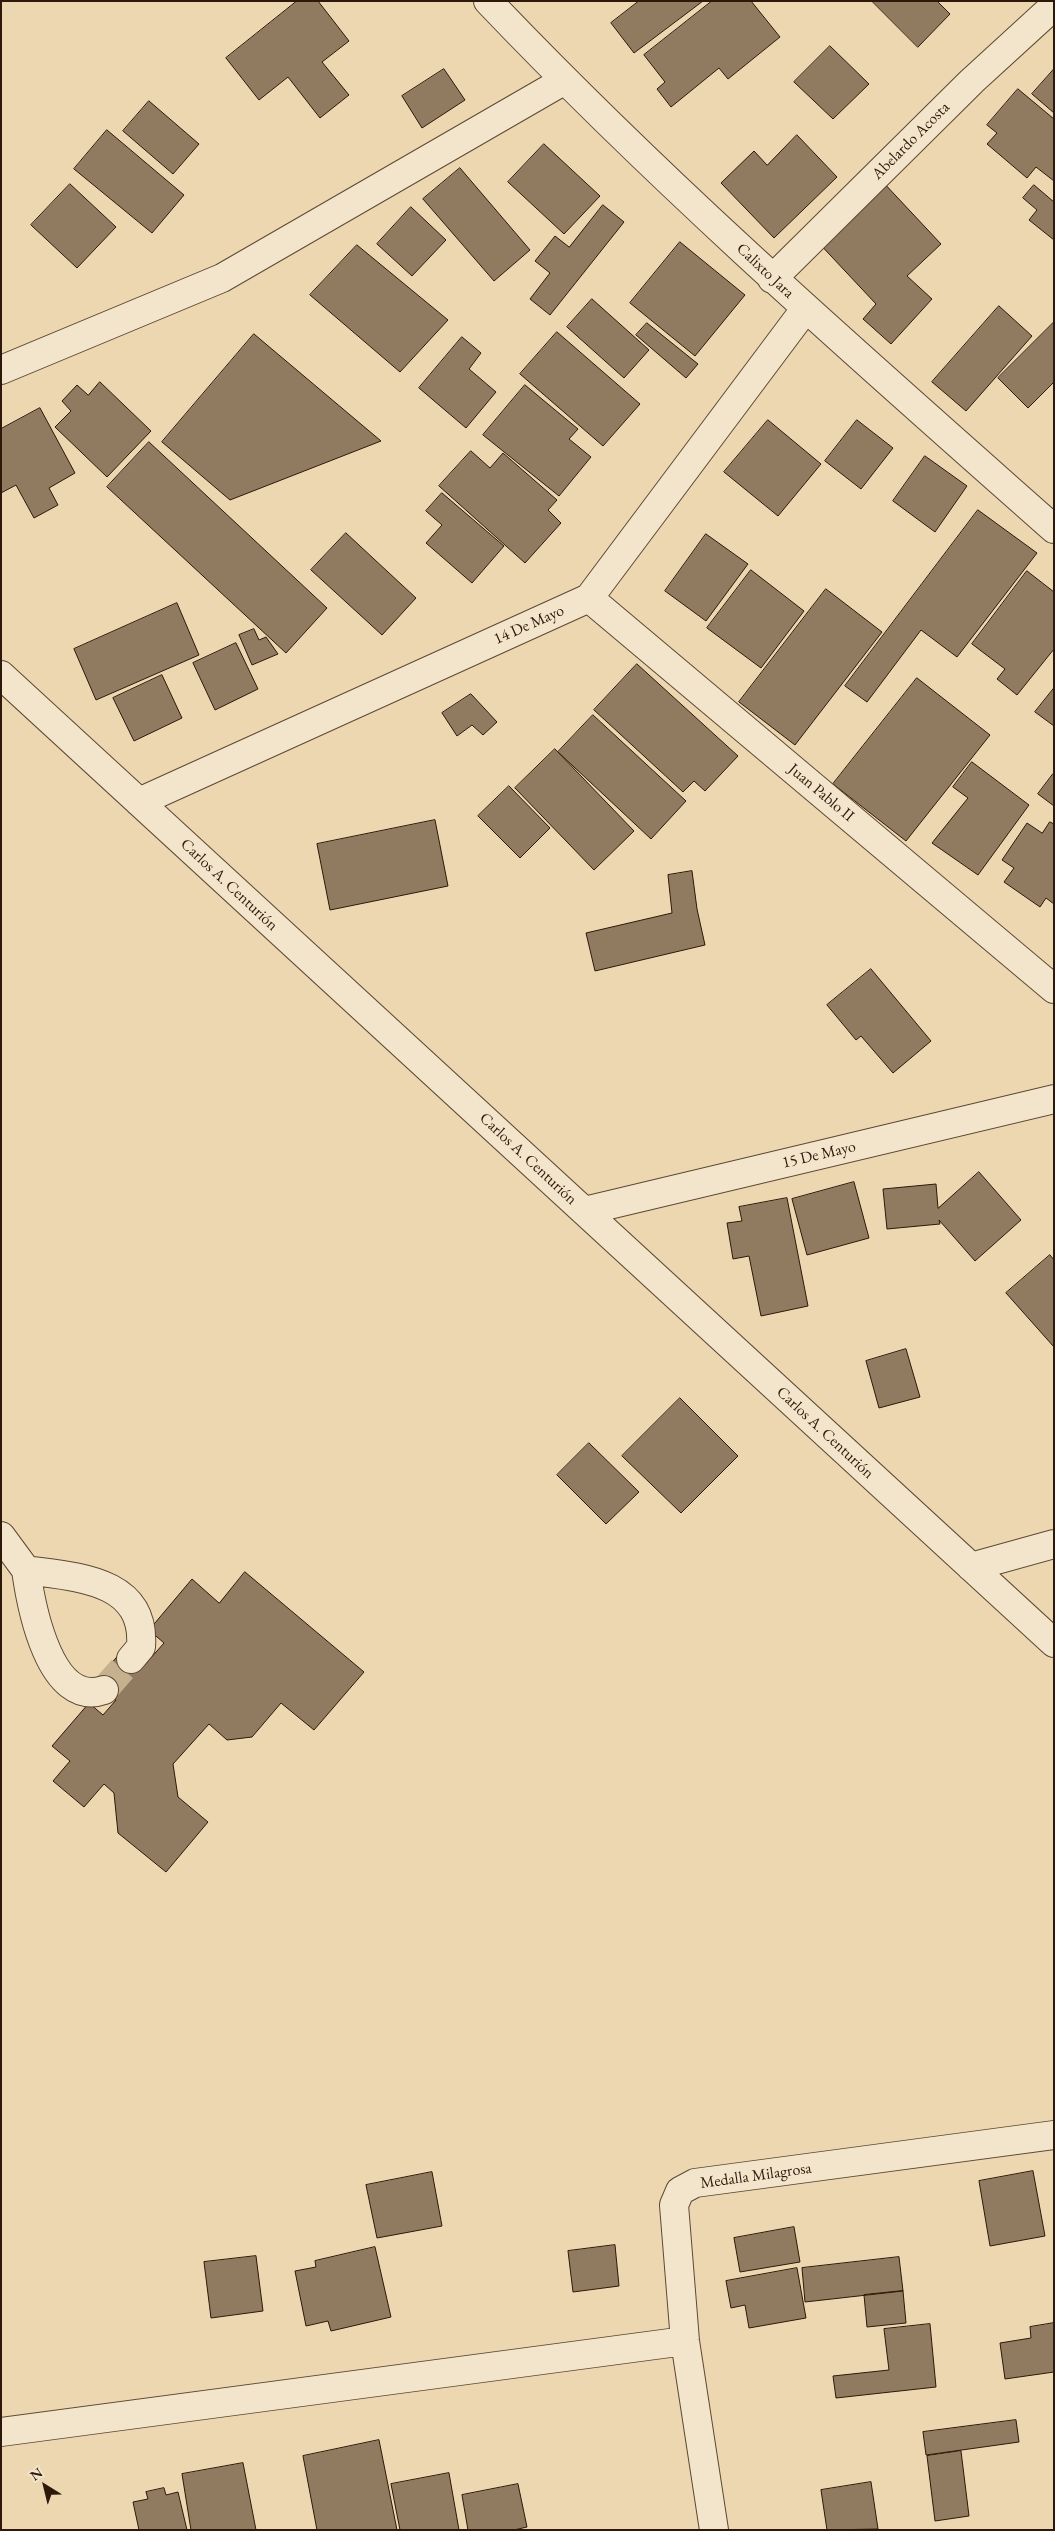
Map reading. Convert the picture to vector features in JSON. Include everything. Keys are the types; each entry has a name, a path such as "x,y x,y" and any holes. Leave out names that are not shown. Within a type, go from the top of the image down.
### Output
{"street":[{"name":"Calixto Jara","path":"488,1 565,80 772,279 1054,529"},
{"name":"Abelardo Acosta","path":"772,279 972,81 1054,6"},
{"path":"1,370 222,278 565,80"},
{"name":"14 De Mayo","path":"139,802 589,598 806,308"},
{"name":"Juan Pablo II","path":"589,598 1054,989"},
{"name":"Carlos A. Centurión","path":"1,675 1054,1642"},
{"name":"15 De Mayo","path":"584,1211 1054,1099"},
{"path":"1,1536 26,1570 30,1600 41,1642 53,1662 74,1687 86,1693 94,1694 104,1690"},
{"path":"971,1567 1054,1544"},
{"path":"26,1570 95,1581 116,1591 140,1620 140,1647 131,1658"},
{"name":"Medalla Milagrosa","path":"714,2530 685,2341 674,2205 680,2191 695,2183 1054,2135"},
{"path":"1,2432 685,2341"}],"building":[{"path":"297,1 318,1 349,41 322,62 349,95 320,118 288,77 259,100 226,58"},
{"path":"639,1 703,1 634,53 611,23"},
{"path":"712,1 751,1 780,37 728,79 719,68 671,107 657,89 665,82 644,55"},
{"path":"872,1 937,1 950,14 918,47"},
{"path":"830,46 869,84 833,119 794,82"},
{"path":"444,69 465,100 422,128 402,96"},
{"path":"1054,69 1054,113 1032,94"},
{"path":"1018,89 1054,119 1054,181 1036,167 1027,178 987,144 997,133 987,125"},
{"path":"149,101 199,144 173,174 123,131"},
{"path":"107,130 184,195 152,233 74,169"},
{"path":"797,135 837,177 774,238 721,183 754,151 767,165"},
{"path":"544,144 600,196 564,234 508,182"},
{"path":"460,168 530,250 494,281 423,199"},
{"path":"881,180 941,244 907,276 932,299 891,344 863,319 876,304 816,240"},
{"path":"70,184 116,227 77,268 31,225"},
{"path":"1034,185 1054,202 1054,240 1029,220 1037,210 1023,198"},
{"path":"603,205 624,222 550,315 530,299 550,273 535,261 555,236 569,247"},
{"path":"411,207 446,240 412,276 377,244"},
{"path":"680,242 745,295 695,356 630,303"},
{"path":"357,245 448,320 400,372 310,295"},
{"path":"592,299 649,350 624,378 567,327"},
{"path":"999,306 1032,336 966,411 932,382"},
{"path":"1054,322 1054,382 1028,408 998,378"},
{"path":"647,323 698,364 686,378 636,335"},
{"path":"557,332 640,404 603,446 520,374"},
{"path":"254,334 381,441 230,500 162,442"},
{"path":"462,337 481,353 469,369 496,392 466,428 419,388"},
{"path":"100,382 151,431 107,477 55,427 71,411 62,401 77,385 88,395"},
{"path":"525,385 578,429 569,439 591,457 559,496 483,435"},
{"path":"40,408 75,473 49,488 58,505 34,518 16,485 1,493 1,429"},
{"path":"768,420 821,464 778,516 724,472"},
{"path":"857,420 893,448 861,489 825,461"},
{"path":"149,442 327,608 286,653 107,487"},
{"path":"471,451 490,468 503,453 557,500 548,510 561,523 525,563 439,486"},
{"path":"925,456 967,486 935,532 893,501"},
{"path":"442,493 504,546 472,583 426,543 442,525 426,511"},
{"path":"978,510 1037,553 957,657 921,630 867,702 845,686"},
{"path":"346,533 416,598 382,635 311,570"},
{"path":"706,534 748,564 706,621 665,591"},
{"path":"751,570 804,611 761,668 707,628"},
{"path":"1027,571 1054,592 1054,649 1017,695 997,679 1005,669 972,644"},
{"path":"826,589 882,632 795,745 739,702"},
{"path":"177,603 199,655 96,700 74,649"},
{"path":"254,629 259,640 266,637 278,654 252,665 239,635"},
{"path":"236,643 258,689 215,710 193,663"},
{"path":"637,664 738,756 705,791 694,781 683,792 594,710"},
{"path":"162,675 182,718 134,741 113,698"},
{"path":"917,678 990,735 906,841 833,784"},
{"path":"1054,688 1054,726 1035,712"},
{"path":"471,694 497,722 483,735 472,725 457,736 442,713"},
{"path":"593,715 686,801 651,839 558,752"},
{"path":"555,749 634,831 594,870 515,788"},
{"path":"972,762 1029,805 978,875 932,843 968,798 953,787"},
{"path":"1054,774 1054,806 1038,794"},
{"path":"509,786 550,828 520,858 478,816"},
{"path":"435,820 448,886 330,910 317,844"},
{"path":"1050,822 1054,824 1054,904 1046,898 1040,907 1004,882 1014,868 1002,860 1027,823 1042,833"},
{"path":"692,871 697,909 705,945 595,971 586,933 672,913 668,875"},
{"path":"871,969 931,1041 893,1073 861,1036 856,1040 827,1005"},
{"path":"979,1172 1021,1220 975,1261 939,1220 940,1224 887,1229 883,1189 936,1184 938,1208"},
{"path":"854,1182 869,1238 807,1255 792,1199"},
{"path":"787,1198 808,1306 761,1316 749,1256 733,1259 727,1223 742,1221 739,1207"},
{"path":"1050,1255 1054,1260 1054,1347 1006,1293"},
{"path":"906,1349 920,1397 879,1408 866,1361"},
{"path":"680,1398 738,1456 681,1513 622,1456"},
{"path":"589,1443 639,1492 606,1524 557,1475"},
{"path":"245,1572 364,1672 314,1730 281,1703 252,1737 227,1740 209,1724 173,1764 178,1797 208,1822 166,1872 118,1833 114,1793 104,1784 84,1807 53,1781 70,1761 52,1746 89,1703 103,1715 116,1700 95,1682 122,1651 142,1668 164,1643 149,1630 192,1579 219,1603"},
{"path":"1033,2171 1045,2236 990,2246 979,2181"},
{"path":"432,2172 442,2226 377,2238 366,2185"},
{"path":"794,2227 800,2262 740,2272 734,2238"},
{"path":"615,2245 619,2286 573,2292 568,2251"},
{"path":"375,2247 391,2317 331,2331 328,2321 306,2326 295,2271 316,2267 315,2261"},
{"path":"256,2256 263,2311 211,2318 204,2262"},
{"path":"899,2257 903,2291 805,2302 802,2268"},
{"path":"797,2268 806,2318 749,2328 745,2305 731,2308 726,2281"},
{"path":"903,2291 906,2323 867,2327 864,2295"},
{"path":"1054,2323 1054,2372 1005,2379 1000,2343 1031,2338 1030,2327"},
{"path":"930,2324 936,2387 836,2398 833,2376 889,2370 884,2329"},
{"path":"1016,2420 1019,2442 926,2455 923,2432"},
{"path":"379,2440 397,2530 317,2530 303,2456"},
{"path":"961,2451 969,2516 935,2521 927,2456"},
{"path":"243,2463 256,2530 191,2530 182,2474"},
{"path":"449,2473 459,2530 400,2530 391,2484"},
{"path":"871,2482 878,2529 827,2530 821,2490"},
{"path":"518,2484 527,2527 514,2530 468,2530 462,2495"},
{"path":"164,2488 166,2495 178,2492 187,2530 139,2530 133,2502 148,2499 146,2492"}],"tunnel":[{"path":"104,1690 131,1659"}]}
